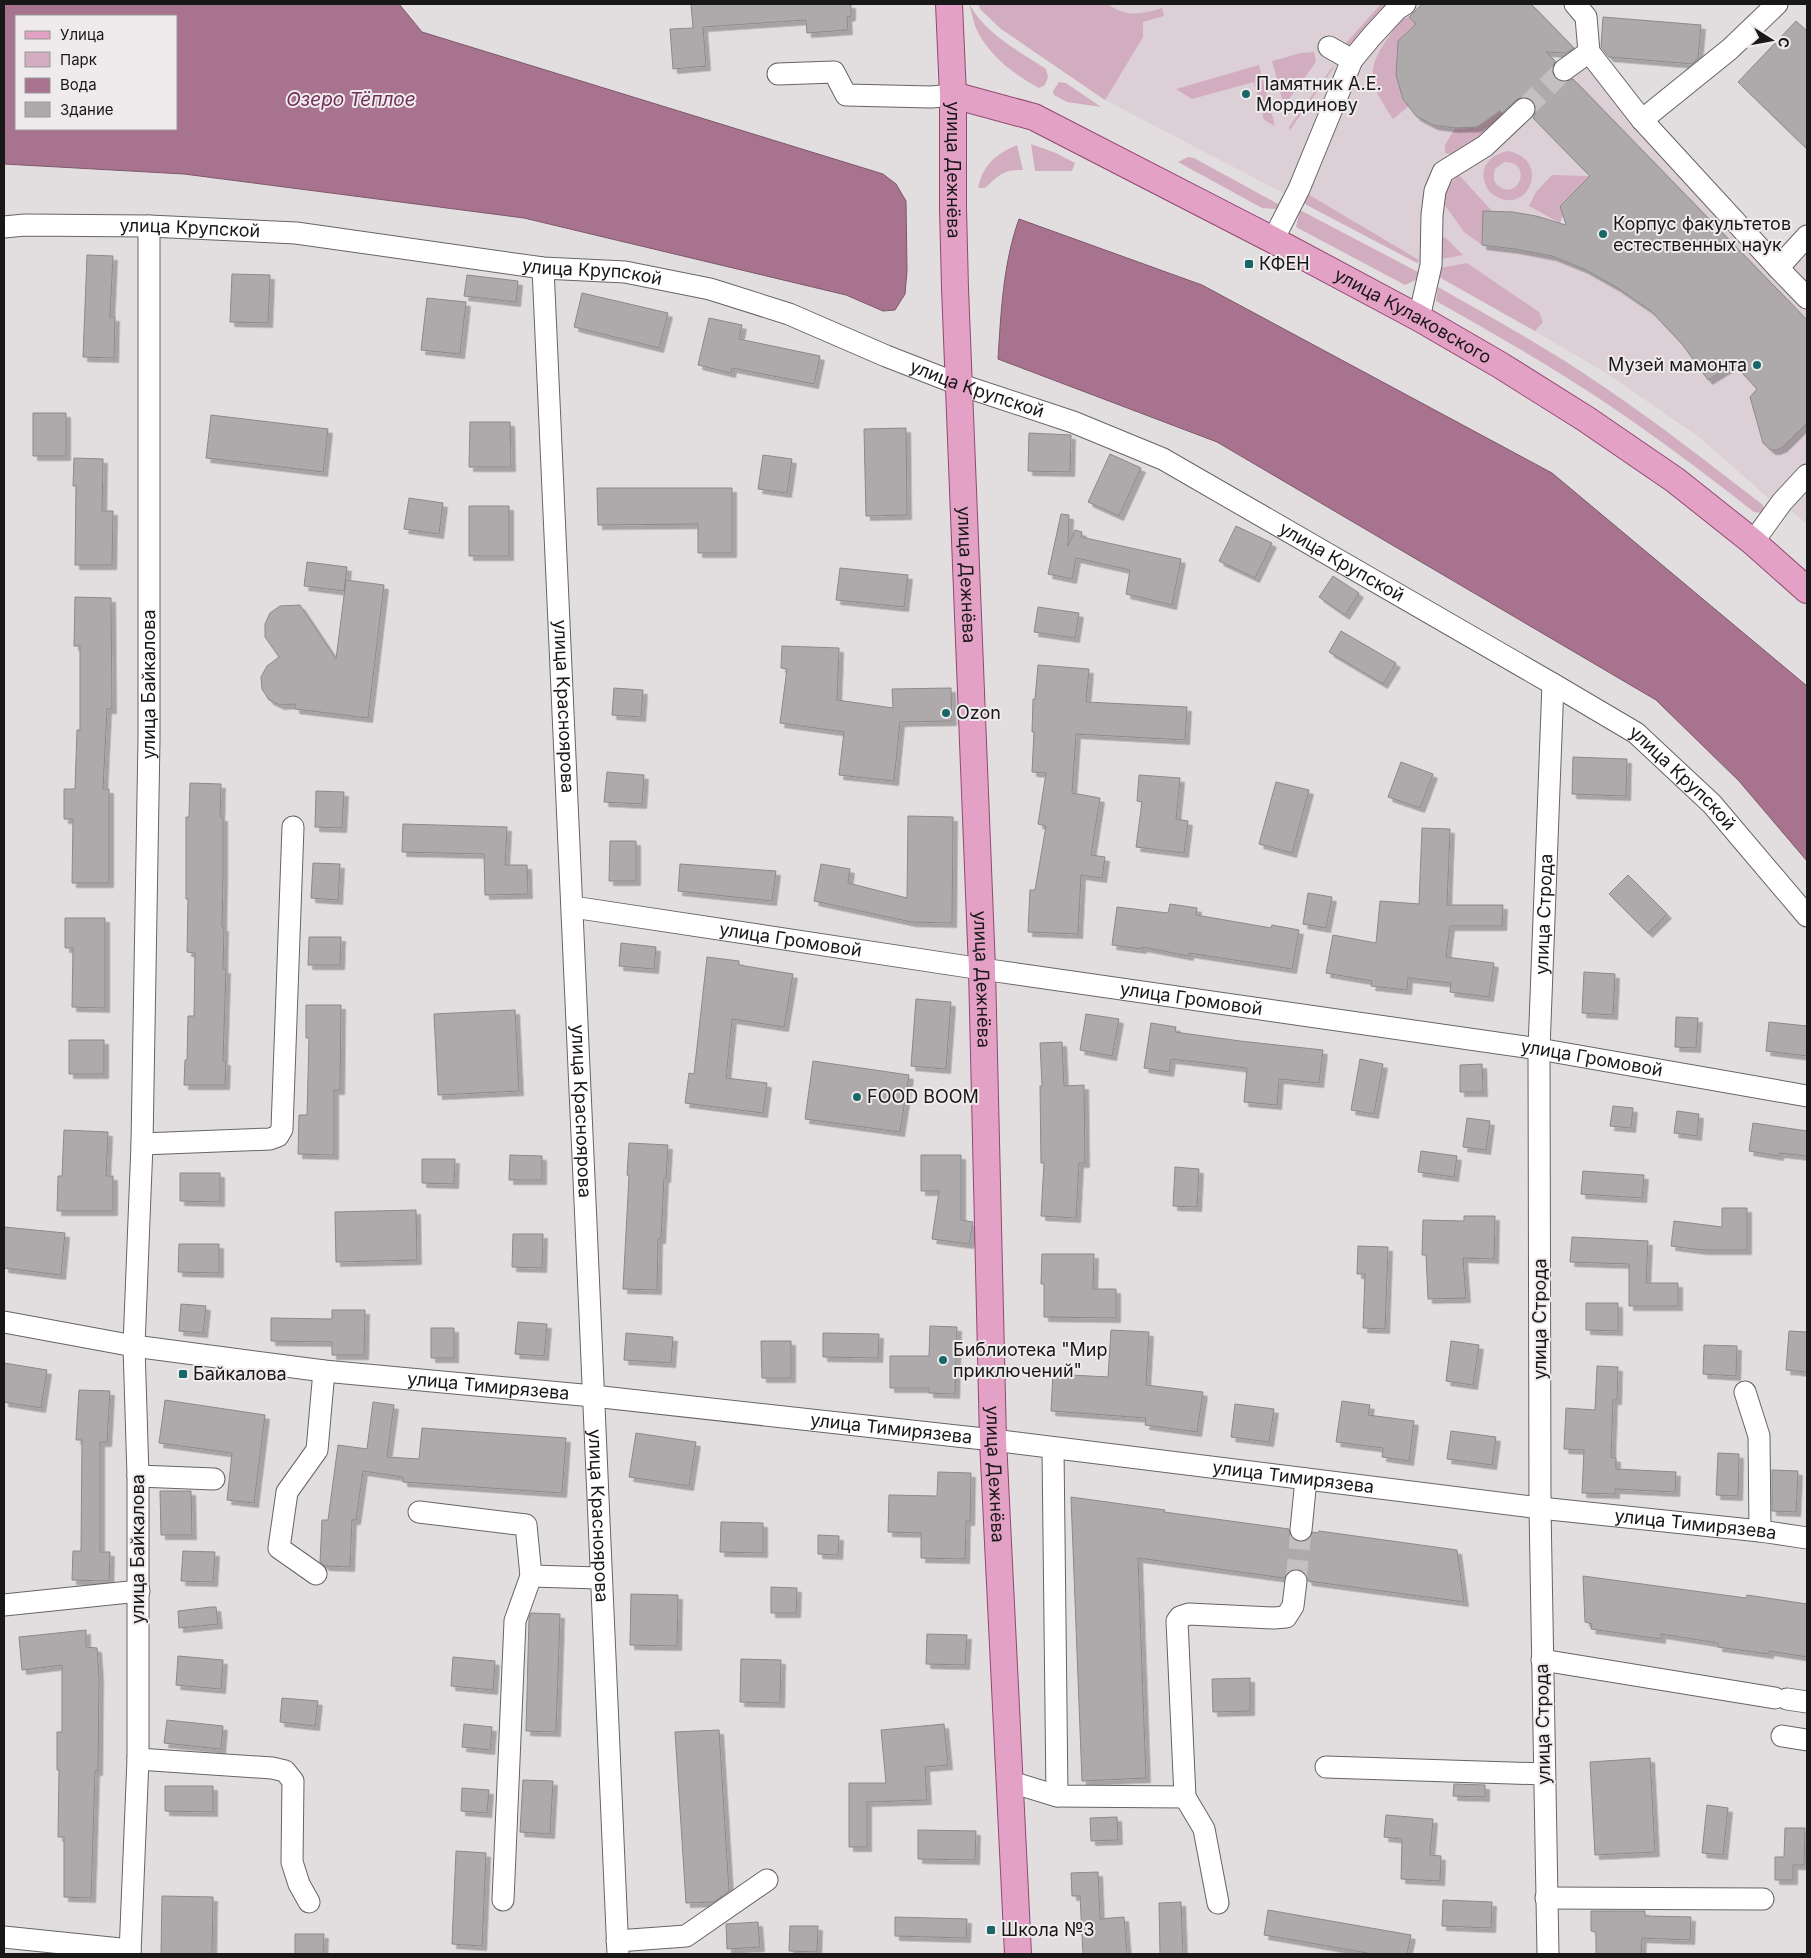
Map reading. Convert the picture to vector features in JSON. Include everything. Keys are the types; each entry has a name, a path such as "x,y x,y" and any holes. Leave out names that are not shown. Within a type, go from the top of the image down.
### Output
{"main road":[{"name":"улица Дежнёва","path":"949,4 953,95 953,208 958,384 982,969 994,1440 1018,1954"},
{"name":"улица Кулаковского","path":"953,95 1034,117 1273,240 1419,318 1586,418 1675,480 1753,542 1807,590"}],"street":[{"path":"1273,240 1299,189 1352,60 1377,30 1397,9 1405,4"},
{"path":"1575,4 1586,17 1589,52 1642,120 1807,298"},
{"path":"1642,120 1730,48 1777,4"},
{"path":"1329,47 1352,60"},
{"path":"1564,70 1589,52"},
{"path":"778,74 834,72 846,95 931,97 953,95"},
{"path":"1419,318 1431,265 1432,215 1435,191 1443,172 1485,146 1524,108"},
{"name":"улица Крупской","path":"4,227 25,225 149,226 296,233 543,268 625,272 710,289 789,314 886,356 958,384 1073,422 1162,459 1636,733 1712,804 1807,916"},
{"name":"улица Байкалова","path":"130,1952 138,1759 138,1476 134,1346 142,1144 149,739 149,226"},
{"path":"1778,268 1807,236"},
{"name":"улица Красноярова","path":"543,268 558,563 617,1948"},
{"path":"1753,542 1782,502 1807,475"},
{"name":"улица Строда","path":"1548,1954 1540,1508 1539,1049 1553,684"},
{"path":"142,1144 270,1140 278,1136 282,1129 293,827"},
{"name":"улица Громовой","path":"573,907 982,969 1539,1049 1807,1096"},
{"name":"улица Тимирязева","path":"4,1322 134,1346 324,1371 593,1396 994,1440 1540,1508 1760,1531 1807,1538"},
{"path":"316,1574 279,1548 287,1492 317,1450 324,1371"},
{"path":"1745,1392 1759,1436 1760,1531"},
{"path":"1053,1448 1057,1796"},
{"path":"138,1476 214,1479"},
{"path":"1301,1530 1306,1479"},
{"path":"419,1512 526,1525 531,1576 514,1621 503,1900"},
{"path":"531,1576 600,1578"},
{"path":"1218,1903 1204,1829 1185,1797 1177,1621 1180,1617 1189,1614 1286,1617 1293,1606 1296,1581"},
{"path":"4,1605 139,1592"},
{"path":"1542,1660 1790,1700"},
{"path":"1782,1736 1807,1740"},
{"path":"138,1759 272,1768 285,1771 292,1781 292,1862 299,1884 309,1902"},
{"path":"1326,1767 1544,1774"},
{"path":"1011,1782 1057,1796 1185,1797"},
{"path":"617,1948 686,1936 767,1880"},
{"path":"1546,1898 1764,1899"},
{"path":"4,1938 130,1952"}],"shaded area":[{"path":"978,4 1421,4 1409,17 1416,24 1398,41 1396,75 1403,99 1416,116 1433,125 1503,114 1517,101 1590,176 1560,205 1563,215 1560,223 1513,212 1483,211 1482,245 1552,256 1584,269 1616,287 1651,311 1682,344 1707,380 1728,368 1732,362 1757,389 1750,397 1763,442 1767,448 1776,450 1783,447 1807,423 1807,524 1794,513 1768,498 1699,437 1606,373 1417,263 1105,100 1001,29 981,10"},
{"path":"1531,4 1789,266 1807,248 1807,320 1557,63 1572,47"}],"green space":[{"path":"969,4 976,15 993,33 1046,69 1048,77 1045,85 1039,88 1030,83 993,54 975,26"},
{"path":"978,4 1108,4 1121,11 1134,14 1162,8 1164,16 1143,22 1143,37 1105,100 1001,29 981,10"},
{"path":"1381,4 1391,4 1347,52 1344,49 1346,43"},
{"path":"1409,17 1416,24 1398,41 1397,66 1401,91 1409,106 1393,119 1376,90 1373,68 1382,46 1401,19"},
{"path":"1314,52 1316,62 1284,106 1272,61 1301,53"},
{"path":"1259,65 1275,126 1264,120 1254,82 1192,99 1176,89"},
{"path":"1335,66 1290,130 1289,127"},
{"path":"1059,82 1066,83 1101,107 1067,102 1054,95 1053,91"},
{"path":"1499,110 1504,114 1466,147 1450,154 1445,153 1445,145 1455,128"},
{"path":"1031,144 1056,153 1075,163 1072,171 1035,171"},
{"path":"1017,145 1023,170 1006,172 998,176 985,188 978,188 987,166 997,156"},
{"path":"1508,151 1521,156 1529,164 1532,174 1531,184 1526,192 1518,198 1508,200 1497,197 1490,192 1486,185 1484,177 1485,166 1492,158","holes":["1504,162 1519,168 1521,173 1520,179 1517,185 1507,190 1496,183 1494,177 1495,169"]},
{"path":"1188,157 1194,158 1280,205 1275,209 1262,208 1178,162"},
{"path":"1459,175 1492,211 1483,212 1482,245 1464,232 1444,204 1446,187"},
{"path":"1552,175 1590,176 1560,205 1563,215 1560,223 1529,206 1536,192"},
{"path":"1306,193 1419,260 1417,263 1303,203"},
{"path":"1300,210 1418,272 1418,279 1405,285 1296,227"},
{"path":"1445,237 1463,255 1442,259 1439,257 1440,239"},
{"path":"1467,263 1539,312 1543,322 1535,331 1439,277 1440,268"},
{"path":"1438,287 1584,373 1645,415 1763,505 1764,509 1761,513 1754,512 1677,453 1597,397 1518,348 1436,301"}],"water":[{"name":"Озеро Тёплое","path":"4,4 399,4 422,32 883,174 896,184 906,201 907,271 905,294 895,310 883,311 846,295 524,218 184,174 4,164"},
{"path":"1019,219 1202,285 1552,473 1807,686 1807,861 1739,781 1656,700 1217,442 998,359 1006,271"}],"building":[{"path":"691,4 851,4 851,16 847,17 848,30 807,33 806,20 703,27 706,66 673,69 670,29 693,28"},
{"name":"Корпус факультетов естественных наук","path":"1422,4 1531,4 1574,48 1566,53 1546,52 1555,61 1552,71 1554,78 1559,82 1573,79 1807,320 1807,423 1783,447 1771,450 1763,443 1750,397 1757,389 1734,364 1708,380 1682,344 1651,311 1616,287 1584,269 1552,256 1482,245 1483,211 1513,212 1536,216 1566,225 1560,206 1590,176 1533,118 1536,106 1533,100 1528,97 1516,100 1502,113 1500,111 1477,127 1455,128 1433,125 1416,116 1403,99 1396,75 1398,41 1416,24 1409,17"},
{"path":"1603,17 1701,25 1698,58 1692,64 1609,57 1601,47"},
{"path":"1796,21 1807,31 1807,149 1738,82"},
{"path":"87,255 113,256 110,317 115,317 114,358 83,357"},
{"path":"232,274 270,275 268,323 230,322"},
{"path":"467,275 518,281 516,302 464,296"},
{"path":"582,293 668,313 659,348 574,327"},
{"path":"427,298 466,302 460,354 421,350"},
{"path":"709,318 742,325 739,339 820,356 814,384 732,368 731,373 698,365"},
{"path":"33,413 66,413 66,456 33,456"},
{"path":"211,415 328,429 323,472 206,458"},
{"path":"470,422 510,422 511,467 469,467"},
{"path":"906,428 907,515 866,516 864,429"},
{"path":"1029,433 1071,435 1070,472 1028,471"},
{"path":"1110,454 1141,468 1119,516 1088,502"},
{"path":"763,455 792,459 787,493 758,489"},
{"path":"74,458 103,459 102,511 113,511 112,565 75,565 76,486 73,486"},
{"path":"597,488 732,488 732,553 698,553 698,524 598,525"},
{"path":"409,498 443,503 439,534 404,529"},
{"path":"469,506 509,506 509,556 469,556"},
{"path":"1061,514 1069,515 1068,546 1075,530 1082,532 1081,537 1181,559 1172,605 1126,594 1130,570 1076,558 1072,579 1048,574"},
{"path":"1236,526 1272,543 1255,578 1219,561"},
{"path":"307,562 347,567 344,591 304,586"},
{"path":"840,568 908,575 904,607 836,600"},
{"path":"1333,576 1359,593 1345,615 1319,597"},
{"path":"346,580 384,585 368,718 295,709 295,704 280,705 269,700 262,689 261,677 267,666 279,657 265,637 265,624 270,613 280,606 300,605 336,659"},
{"path":"75,597 111,598 112,709 107,709 103,789 109,789 109,883 72,883 73,819 64,819 64,789 75,789 77,730 80,730 80,646 74,646"},
{"path":"1038,607 1079,613 1075,638 1034,632"},
{"path":"1341,631 1396,663 1383,684 1329,652"},
{"path":"782,646 839,648 837,700 893,708 892,689 951,688 952,721 900,722 894,781 839,775 844,732 780,723 787,669 781,668"},
{"path":"1038,665 1089,669 1086,702 1187,707 1185,740 1076,734 1072,793 1100,798 1091,855 1105,857 1102,878 1081,875 1078,934 1028,932 1030,890 1035,890 1046,826 1038,824 1046,773 1032,772 1033,699 1035,699"},
{"path":"614,688 643,690 641,717 612,715"},
{"path":"1573,757 1627,759 1626,796 1572,794"},
{"path":"1401,762 1433,774 1420,808 1388,797"},
{"path":"607,772 644,775 642,804 604,802"},
{"path":"1139,775 1180,778 1176,819 1188,821 1184,853 1136,847 1142,802 1137,801"},
{"path":"1276,782 1309,790 1292,853 1259,844"},
{"path":"190,783 221,784 220,817 223,817 223,969 226,969 223,1061 226,1061 225,1085 184,1085 185,1060 187,1060 188,1016 194,1016 195,953 187,952 188,899 186,899 186,817 189,817"},
{"path":"316,791 344,792 342,828 315,827"},
{"path":"908,816 953,817 952,923 911,922 814,901 821,864 850,869 848,883 907,898"},
{"path":"403,824 507,827 505,865 527,865 528,894 485,895 484,854 402,852"},
{"path":"1422,828 1450,829 1447,905 1503,905 1502,926 1450,926 1446,957 1494,963 1489,997 1450,992 1451,983 1408,978 1407,990 1371,986 1372,981 1326,973 1333,935 1376,943 1380,901 1419,904"},
{"path":"610,841 636,841 636,881 609,881"},
{"path":"313,863 340,864 338,900 311,898"},
{"path":"680,864 776,871 772,901 678,891"},
{"path":"1628,875 1667,914 1648,933 1609,894"},
{"path":"1308,893 1332,897 1326,928 1303,924"},
{"path":"1170,904 1197,908 1196,915 1271,928 1272,925 1299,930 1292,969 1189,953 1189,956 1142,947 1142,949 1112,945 1117,907 1168,913"},
{"path":"65,918 105,918 105,1008 72,1007 73,948 65,948"},
{"path":"309,937 341,937 340,965 308,965"},
{"path":"621,943 656,947 654,969 619,966"},
{"path":"707,957 739,961 739,965 793,974 784,1027 732,1019 726,1078 767,1083 763,1113 685,1103 689,1073 694,1074"},
{"path":"1584,972 1615,974 1613,1015 1582,1013"},
{"path":"916,999 951,1002 946,1069 911,1066"},
{"path":"306,1005 341,1005 340,1090 334,1090 334,1155 298,1154 299,1115 307,1115 309,1038 306,1038"},
{"path":"515,1010 519,1091 438,1095 434,1014"},
{"path":"1086,1014 1119,1019 1112,1056 1080,1050"},
{"path":"1676,1017 1698,1018 1696,1048 1675,1047"},
{"path":"1769,1022 1807,1026 1807,1056 1766,1051"},
{"path":"1151,1023 1176,1027 1175,1032 1323,1050 1319,1083 1279,1079 1277,1105 1244,1102 1247,1068 1171,1059 1169,1072 1144,1068"},
{"path":"69,1040 104,1040 104,1074 69,1074"},
{"path":"1062,1042 1064,1086 1084,1085 1085,1163 1079,1163 1076,1218 1041,1216 1044,1163 1041,1163 1040,1086 1042,1086 1040,1043"},
{"path":"1360,1059 1383,1064 1374,1114 1351,1110"},
{"name":"FOOD BOOM","path":"813,1061 909,1075 900,1132 805,1119"},
{"path":"1482,1064 1483,1092 1460,1092 1460,1065"},
{"path":"1613,1106 1633,1108 1631,1128 1610,1126"},
{"path":"1677,1111 1699,1114 1697,1136 1674,1133"},
{"path":"1467,1118 1490,1121 1486,1150 1463,1147"},
{"path":"1753,1123 1807,1131 1807,1156 1779,1153 1779,1156 1749,1151"},
{"path":"64,1130 108,1132 106,1176 113,1176 113,1211 57,1211 58,1176 62,1176"},
{"path":"629,1143 668,1145 666,1178 664,1178 661,1239 658,1239 657,1290 623,1289"},
{"path":"1421,1151 1457,1156 1454,1177 1418,1172"},
{"path":"510,1155 542,1156 542,1180 509,1180"},
{"path":"921,1155 961,1155 961,1220 973,1222 969,1244 932,1239 939,1191 921,1191"},
{"path":"422,1159 455,1159 454,1184 422,1183"},
{"path":"1175,1167 1199,1169 1197,1207 1173,1206"},
{"path":"1583,1171 1644,1175 1642,1198 1581,1194"},
{"path":"180,1173 220,1173 220,1202 180,1201"},
{"path":"1722,1208 1747,1208 1747,1250 1702,1250 1671,1246 1674,1221 1722,1227"},
{"path":"416,1210 417,1260 336,1262 335,1212"},
{"path":"1464,1216 1495,1216 1494,1259 1463,1258 1466,1298 1428,1299 1426,1255 1422,1255 1423,1220 1464,1221"},
{"path":"4,1227 65,1233 61,1275 4,1268"},
{"path":"513,1234 543,1234 542,1268 512,1267"},
{"path":"1572,1237 1648,1241 1646,1283 1678,1283 1678,1306 1629,1306 1629,1264 1570,1262"},
{"path":"179,1244 219,1244 219,1273 178,1272"},
{"path":"1358,1246 1388,1247 1385,1329 1363,1328 1365,1274 1357,1274"},
{"path":"1042,1254 1094,1254 1093,1289 1116,1289 1116,1318 1044,1317 1044,1284 1041,1284"},
{"path":"1586,1303 1618,1303 1618,1331 1586,1330"},
{"path":"181,1304 206,1306 203,1333 179,1331"},
{"path":"332,1310 365,1310 364,1355 332,1355 332,1342 271,1341 271,1318 332,1319"},
{"path":"518,1322 547,1324 544,1356 515,1354"},
{"path":"930,1326 957,1327 955,1394 929,1393 929,1388 890,1388 890,1356 929,1356"},
{"path":"431,1328 454,1328 454,1358 431,1358"},
{"path":"1111,1330 1149,1332 1146,1385 1203,1392 1197,1432 1145,1425 1146,1418 1051,1411 1053,1374 1108,1377"},
{"path":"1789,1331 1807,1332 1807,1372 1786,1370"},
{"path":"626,1333 673,1337 671,1363 624,1360"},
{"path":"823,1333 879,1334 878,1358 823,1357"},
{"path":"761,1341 791,1341 791,1378 762,1378"},
{"path":"1451,1341 1479,1345 1473,1385 1446,1381"},
{"path":"1704,1345 1737,1346 1736,1376 1703,1374"},
{"path":"4,1363 47,1370 41,1408 4,1402"},
{"path":"1597,1366 1618,1367 1617,1400 1613,1400 1611,1457 1616,1458 1616,1469 1676,1472 1675,1492 1615,1489 1615,1494 1582,1493 1584,1450 1564,1449 1566,1408 1595,1410"},
{"path":"79,1390 110,1391 107,1442 100,1442 100,1552 110,1552 109,1581 72,1580 73,1551 81,1551 82,1440 76,1440"},
{"path":"165,1400 265,1415 254,1503 227,1500 232,1453 159,1443"},
{"path":"1342,1401 1370,1405 1368,1415 1414,1421 1409,1461 1382,1457 1383,1448 1336,1442"},
{"path":"373,1402 394,1405 387,1457 419,1459 422,1428 566,1438 562,1493 403,1482 403,1477 363,1471 356,1520 352,1520 350,1567 325,1566 320,1562 322,1520 328,1520 338,1445 367,1449"},
{"path":"1235,1404 1274,1409 1269,1442 1231,1437"},
{"path":"1451,1431 1496,1437 1492,1465 1447,1459"},
{"path":"636,1433 696,1442 689,1486 629,1477"},
{"path":"1718,1453 1739,1454 1738,1496 1716,1495"},
{"path":"1772,1470 1798,1471 1796,1512 1772,1511"},
{"path":"938,1472 971,1473 970,1521 966,1521 965,1559 921,1558 921,1533 888,1532 889,1495 937,1496"},
{"path":"160,1491 191,1491 192,1535 161,1535"},
{"path":"1071,1497 1289,1529 1290,1536 1299,1542 1307,1541 1313,1532 1318,1533 1319,1531 1457,1550 1464,1602 1308,1581 1304,1571 1298,1569 1291,1570 1284,1578 1138,1558 1146,1778 1082,1781"},
{"path":"721,1522 763,1523 763,1553 720,1552"},
{"path":"818,1535 839,1536 838,1555 818,1554"},
{"path":"183,1551 215,1552 213,1582 181,1581"},
{"path":"1583,1576 1746,1598 1747,1595 1807,1604 1807,1657 1769,1651 1769,1654 1718,1647 1718,1643 1661,1634 1661,1639 1591,1629 1592,1624 1585,1622"},
{"path":"771,1587 797,1588 796,1613 771,1613"},
{"path":"631,1594 678,1595 677,1646 630,1645"},
{"path":"216,1607 218,1624 179,1628 178,1611"},
{"path":"531,1613 560,1614 556,1732 526,1731 529,1618"},
{"path":"86,1630 86,1647 97,1648 99,1677 98,1771 95,1771 91,1898 64,1897 64,1837 58,1837 59,1770 57,1770 57,1732 62,1732 62,1665 22,1670 19,1637"},
{"path":"927,1634 967,1635 965,1665 926,1664"},
{"path":"178,1656 223,1660 221,1689 176,1685"},
{"path":"453,1657 495,1661 493,1690 451,1686"},
{"path":"741,1659 781,1660 780,1703 740,1702"},
{"path":"1250,1678 1250,1711 1213,1712 1212,1679"},
{"path":"282,1698 318,1701 315,1726 280,1722"},
{"path":"167,1720 223,1726 221,1749 164,1743"},
{"path":"464,1724 492,1727 490,1750 462,1747"},
{"path":"944,1724 948,1765 925,1767 927,1800 867,1802 867,1847 849,1847 849,1783 886,1783 881,1730"},
{"path":"719,1730 729,1891 714,1902 686,1903 675,1732"},
{"path":"1650,1758 1655,1852 1595,1855 1590,1762"},
{"path":"523,1780 553,1781 550,1834 520,1832"},
{"path":"1454,1784 1485,1785 1485,1797 1453,1796"},
{"path":"165,1786 213,1786 213,1812 165,1811"},
{"path":"462,1788 489,1790 487,1813 461,1811"},
{"path":"1707,1805 1728,1808 1723,1855 1702,1853"},
{"path":"1386,1815 1433,1819 1430,1855 1441,1856 1440,1881 1401,1879 1402,1839 1384,1837"},
{"path":"1117,1817 1118,1840 1091,1841 1090,1818"},
{"path":"1785,1828 1805,1828 1804,1865 1793,1865 1793,1880 1775,1880 1775,1857 1784,1857"},
{"path":"918,1830 976,1831 975,1860 918,1859"},
{"path":"456,1851 486,1853 482,1946 452,1944"},
{"path":"1098,1872 1100,1919 1124,1917 1127,1954 1083,1954 1080,1896 1072,1896 1071,1873"},
{"path":"162,1896 213,1897 212,1954 161,1954"},
{"path":"1443,1900 1492,1902 1491,1928 1442,1926"},
{"path":"1181,1902 1183,1954 1160,1954 1159,1903"},
{"path":"1268,1910 1411,1935 1407,1954 1373,1954 1264,1935"},
{"path":"1591,1911 1645,1911 1645,1916 1691,1917 1690,1940 1642,1938 1641,1954 1596,1954 1596,1932 1591,1931"},
{"path":"895,1917 967,1919 966,1938 895,1936"},
{"path":"758,1922 760,1947 727,1949 726,1924"},
{"path":"790,1926 818,1926 817,1952 789,1951"},
{"path":"295,1934 324,1934 323,1954 295,1954"}],"tunnel":[{"path":"1524,109 1564,70"},
{"path":"1296,1581 1301,1530"}],"place":[{"name":"Памятник А.Е. Мординову","path":"1246,94"},
{"name":"Корпус факультетов естественных наук","path":"1603,234"},
{"name":"КФЕН","path":"1249,264"},
{"name":"Музей мамонта","path":"1757,365"},
{"name":"Ozon","path":"946,713"},
{"name":"FOOD BOOM","path":"857,1097"},
{"name":"Библиотека \"Мир приключений\"","path":"943,1360"},
{"name":"Байкалова","path":"183,1374"},
{"name":"Школа №3","path":"991,1930"}]}
